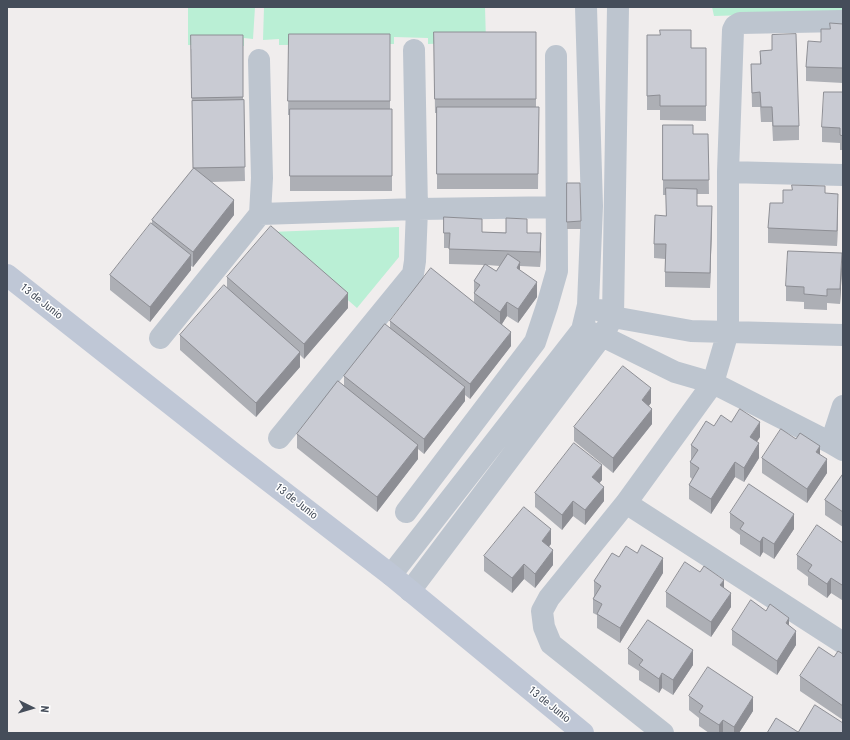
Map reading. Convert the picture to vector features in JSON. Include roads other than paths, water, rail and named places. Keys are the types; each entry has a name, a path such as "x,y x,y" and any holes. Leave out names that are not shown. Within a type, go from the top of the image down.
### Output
{"main road":[{"name":"13 de Junio","path":"7,275 234,454 391,575 583,733"}],"street":[{"path":"406,512 535,342 557,271 574,207 586,7"},
{"path":"613,317 618,7"},
{"path":"663,733 551,644 544,627 542,611 549,598 626,503 713,383 728,332 728,172 732,35 735,26 740,23 843,21"},
{"path":"279,438 413,274 417,209 414,50"},
{"path":"410,591 592,333 574,207 556,56"},
{"path":"160,338 260,214 262,178 260,60"},
{"path":"728,172 843,175"},
{"path":"260,214 417,209 574,207"},
{"path":"588,305 613,317 691,330 843,335"},
{"path":"391,575 592,333 613,317"},
{"path":"592,333 675,372 713,383 837,446 843,406"},
{"path":"626,503 843,643"}]}
